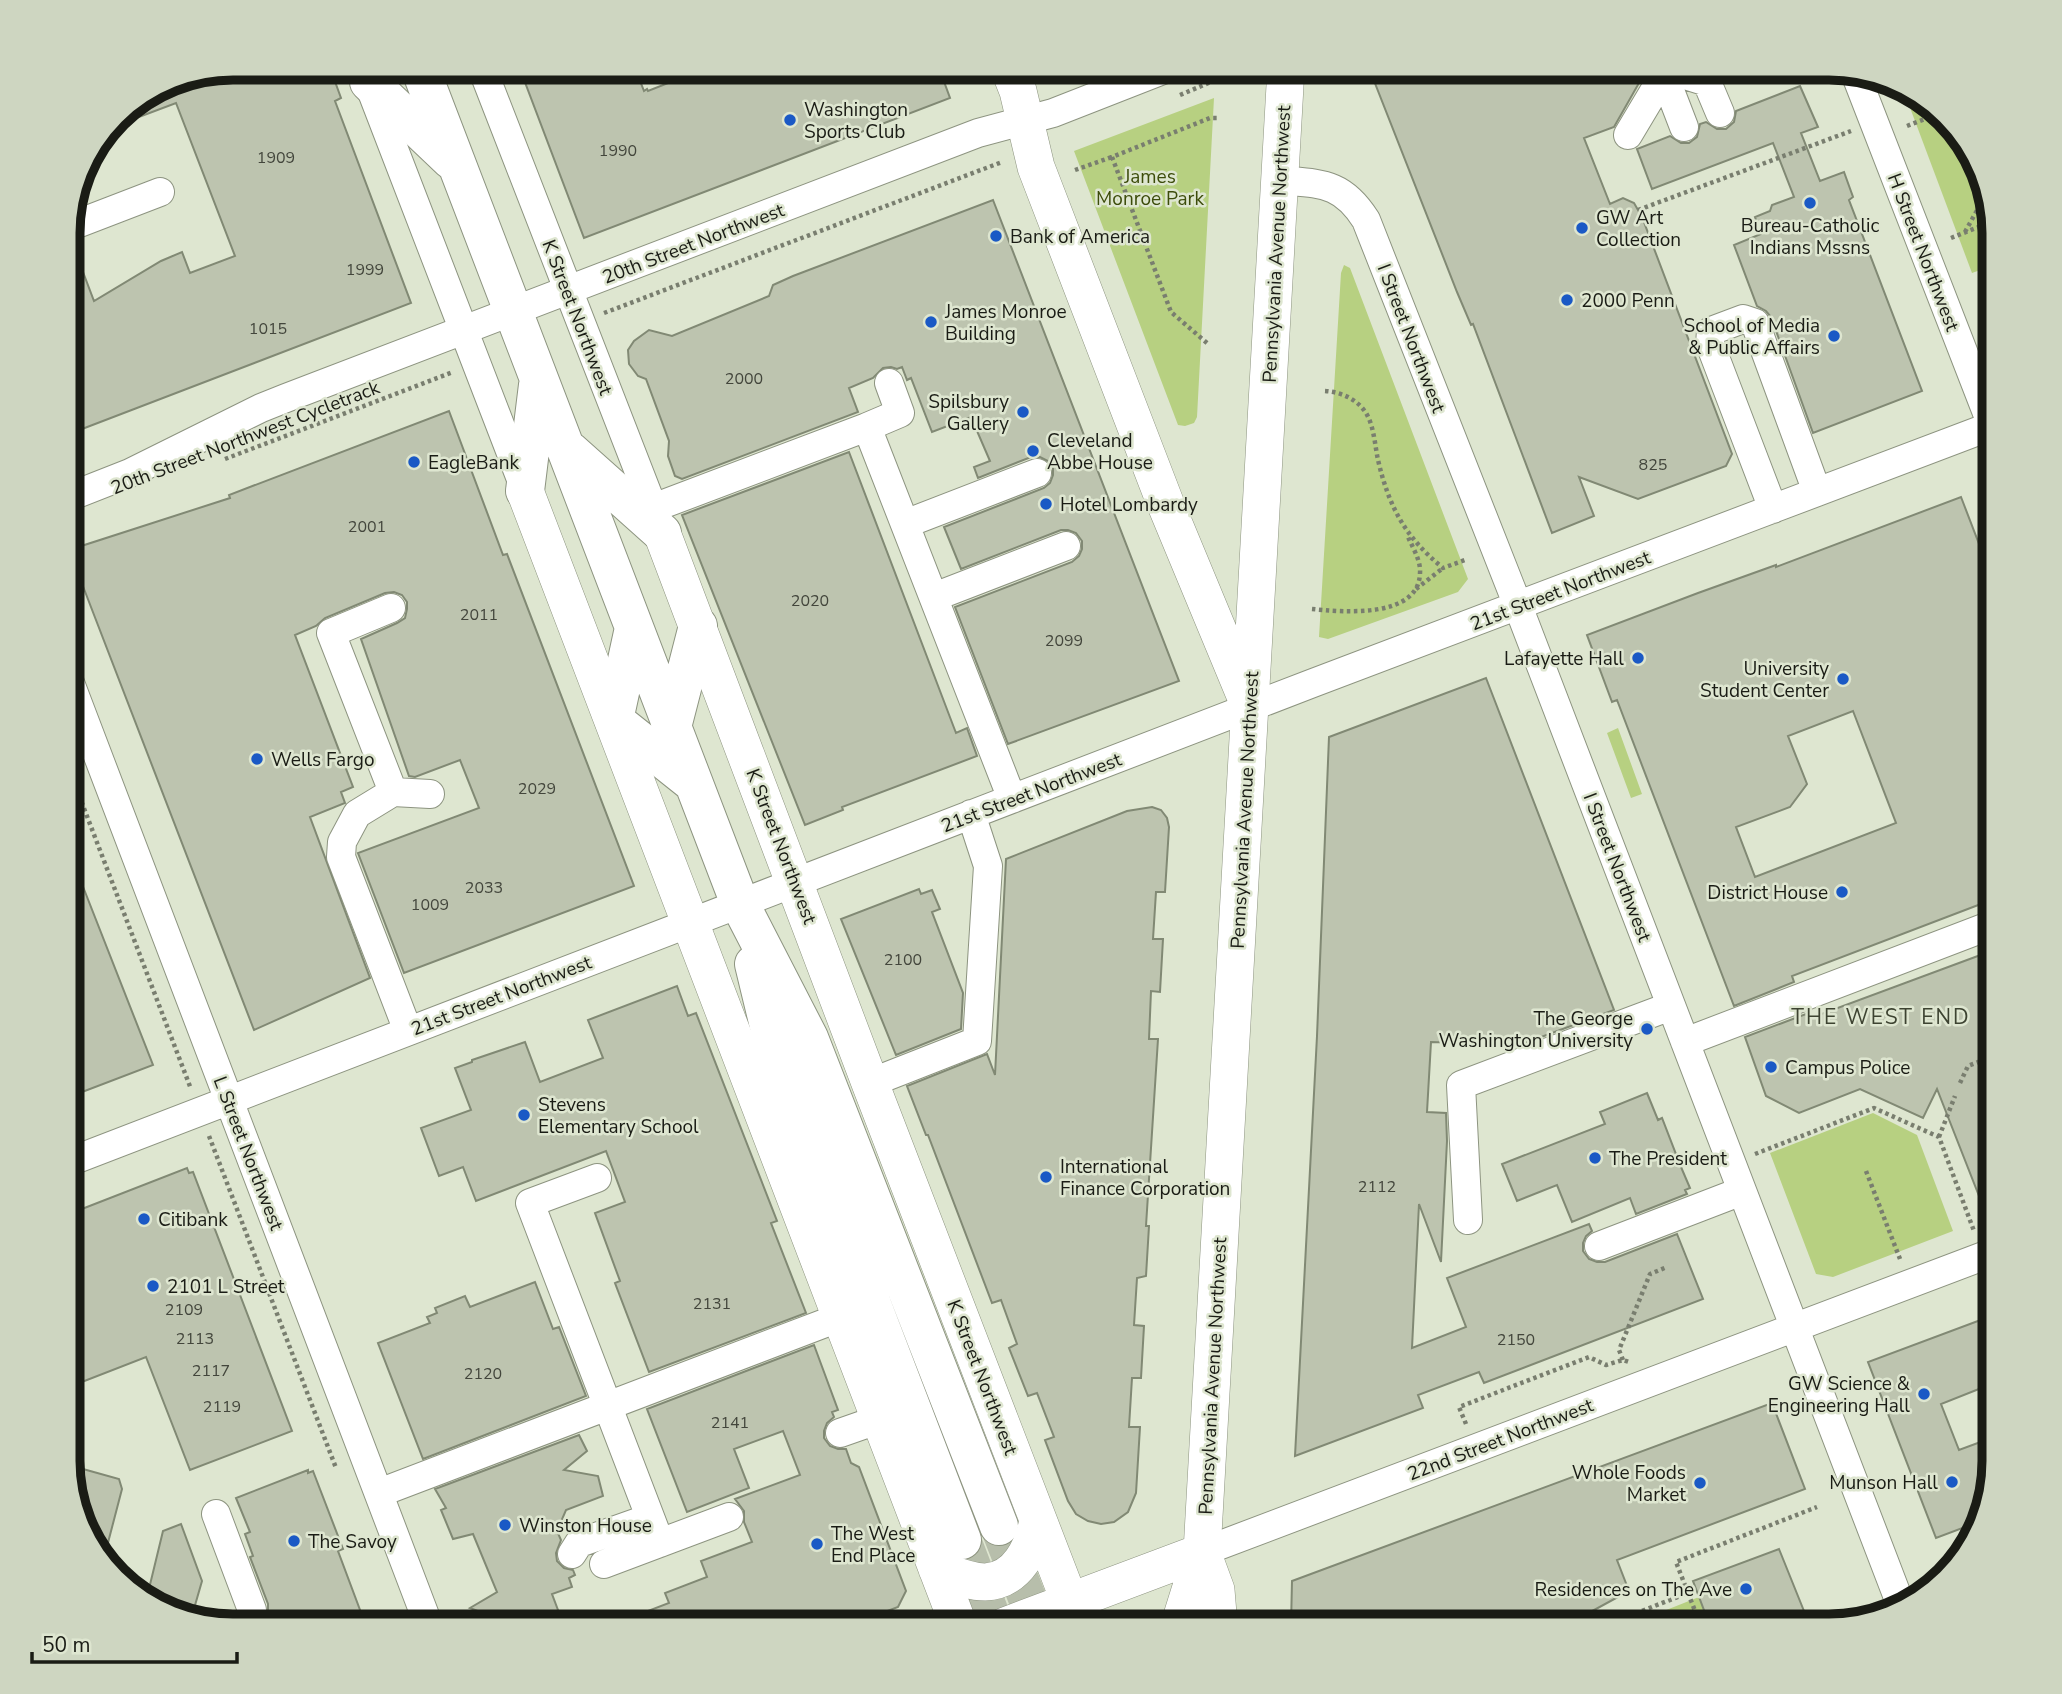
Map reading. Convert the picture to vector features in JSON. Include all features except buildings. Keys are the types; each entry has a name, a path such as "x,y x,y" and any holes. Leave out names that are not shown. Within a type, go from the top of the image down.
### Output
{"highway":[{"path":"372,81 458,167"},
{"name":"K Street Northwest","path":"425,81 740,904 808,1038 999,1526"},
{"path":"525,491 539,379"},
{"path":"565,446 658,521"},
{"path":"672,727 698,626"},
{"path":"634,628 614,720 693,783"},
{"name":"K Street Northwest","path":"740,904 775,1051 962,1539"}],"main road":[{"path":"1014,81 1036,167 1175,528 1250,708"},
{"name":"Pennsylvania Avenue Northwest","path":"1184,1614 1202,1552 1285,81"},
{"path":"525,491 954,1614"},
{"name":"K Street Northwest","path":"658,521 1074,1614"},
{"path":"937,1569 986,1582 1000,1578 1011,1572 1024,1559 1031,1548 1038,1520"},
{"name":"Pennsylvania Avenue Northwest","path":"1202,1552 1216,1590 1218,1614"},
{"name":"22nd Street Northwest","path":"1074,1614 1202,1552"}],"street":[{"path":"368,81 525,491"},
{"name":"K Street Northwest","path":"495,81 568,291 658,521"},
{"name":"20th Street Northwest","path":"81,492 150,464 261,408 978,133 1053,113 1135,81"},
{"path":"1628,135 1665,81"},
{"path":"1675,81 1684,127"},
{"path":"1704,81 1707,82 1720,113"},
{"name":"H Street Northwest","path":"1859,84 1982,399"},
{"name":"I Street Northwest","path":"1280,180 1325,184 1338,190 1349,198 1366,220 1518,606 1898,1597"},
{"path":"81,222 160,192"},
{"path":"1773,509 1710,344 1711,331 1721,327 1743,319 1755,323 1817,492"},
{"path":"658,521 900,413 888,383"},
{"path":"867,426 1012,799"},
{"name":"21st Street Northwest","path":"81,1157 971,814 1982,431"},
{"path":"905,524 1037,473"},
{"path":"934,597 1066,546"},
{"path":"391,608 331,633 393,792"},
{"name":"L Street Northwest","path":"81,712 424,1614"},
{"path":"408,1031 341,857 342,842 357,814 393,792 429,794"},
{"path":"870,1083 977,1041 988,866 971,814"},
{"path":"1687,1049 1982,929"},
{"path":"1687,1049 1828,1003"},
{"path":"1468,1220 1461,1085 1671,1006"},
{"path":"597,1178 530,1203 655,1530"},
{"path":"1598,1246 1742,1191"},
{"name":"22nd Street Northwest","path":"1202,1552 1982,1256"},
{"path":"379,1493 841,1317"},
{"path":"840,1433 880,1419"},
{"path":"216,1514 251,1610 250,1614"},
{"path":"572,1554 579,1543 729,1517"},
{"path":"604,1564 655,1530"}],"path":[{"path":"1206,85 1215,81"},
{"path":"1075,170 1210,118 1220,118"},
{"path":"1907,126 1928,118"},
{"path":"1638,210 1874,122"},
{"path":"1112,157 1171,312 1208,343"},
{"path":"618,308 971,174"},
{"path":"1965,232 1979,207"},
{"path":"1951,238 1981,226"},
{"name":"20th Street Northwest Cycletrack","path":"224,460 431,381"},
{"path":"1325,391 1346,396 1367,414 1383,479 1419,563 1418,584 1412,593"},
{"path":"1406,533 1443,568"},
{"path":"1312,609 1345,612 1394,605 1443,568 1465,560"},
{"path":"81,800 183,1068"},
{"path":"1960,1083 1968,1066 1982,1061"},
{"path":"1938,1137 1955,1096"},
{"path":"1731,1163 1874,1108 1938,1137 1982,1237"},
{"name":"L Street Northwest","path":"219,1161 340,1478"},
{"path":"1866,1171 1910,1283"},
{"path":"1623,1360 1619,1350 1650,1274 1667,1267"},
{"path":"1459,1407 1589,1357 1606,1365 1623,1360 1665,1377"},
{"path":"1696,1614 1676,1562 1817,1507"},
{"path":"1633,1614 1688,1593"}],"green space":[{"name":"James Monroe Park","path":"1214,98 1197,417 1194,423 1185,426 1178,425 1074,151"},
{"path":"1908,103 1937,125 1966,166 1976,194 1982,234 1982,269 1972,273"},
{"path":"1344,265 1350,268 1468,579 1458,592 1328,639 1319,637 1341,273"},
{"path":"1618,728 1642,794 1631,798 1607,733"},
{"path":"1873,1113 1917,1135 1953,1231 1833,1277 1816,1274 1770,1153"},
{"path":"1699,1597 1705,1614 1656,1614"}],"tunnel":[{"path":"999,1526 1033,1614"},
{"path":"962,1540 990,1614"}],"place":[{"name":"Washington Sports Club","path":"790,120"},
{"name":"Bureau-Catholic Indians Mssns","path":"1810,203"},
{"name":"GW Art Collection","path":"1582,228"},
{"name":"Bank of America","path":"996,236"},
{"name":"2000 Penn","path":"1567,300"},
{"name":"James Monroe Building","path":"931,322"},
{"name":"School of Media & Public Affairs","path":"1834,336"},
{"name":"Spilsbury Gallery","path":"1023,412"},
{"name":"Cleveland Abbe House","path":"1033,451"},
{"name":"EagleBank","path":"414,462"},
{"name":"Hotel Lombardy","path":"1046,504"},
{"name":"Lafayette Hall","path":"1638,658"},
{"name":"University Student Center","path":"1843,679"},
{"name":"Wells Fargo","path":"257,759"},
{"name":"District House","path":"1842,892"},
{"name":"The George Washington University","path":"1647,1029"},
{"name":"Campus Police","path":"1771,1067"},
{"name":"Stevens Elementary School","path":"524,1115"},
{"name":"The President","path":"1595,1158"},
{"name":"International Finance Corporation","path":"1046,1177"},
{"name":"Citibank","path":"144,1219"},
{"name":"2101 L Street","path":"153,1286"},
{"name":"GW Science & Engineering Hall","path":"1924,1394"},
{"name":"Munson Hall","path":"1952,1482"},
{"name":"Whole Foods Market","path":"1700,1483"},
{"name":"Winston House","path":"505,1525"},
{"name":"The Savoy","path":"294,1541"},
{"name":"The West End Place","path":"817,1544"},
{"name":"Residences on The Ave","path":"1746,1589"}],"district":[{"name":"THE WEST END","path":"1881,1017"}]}
